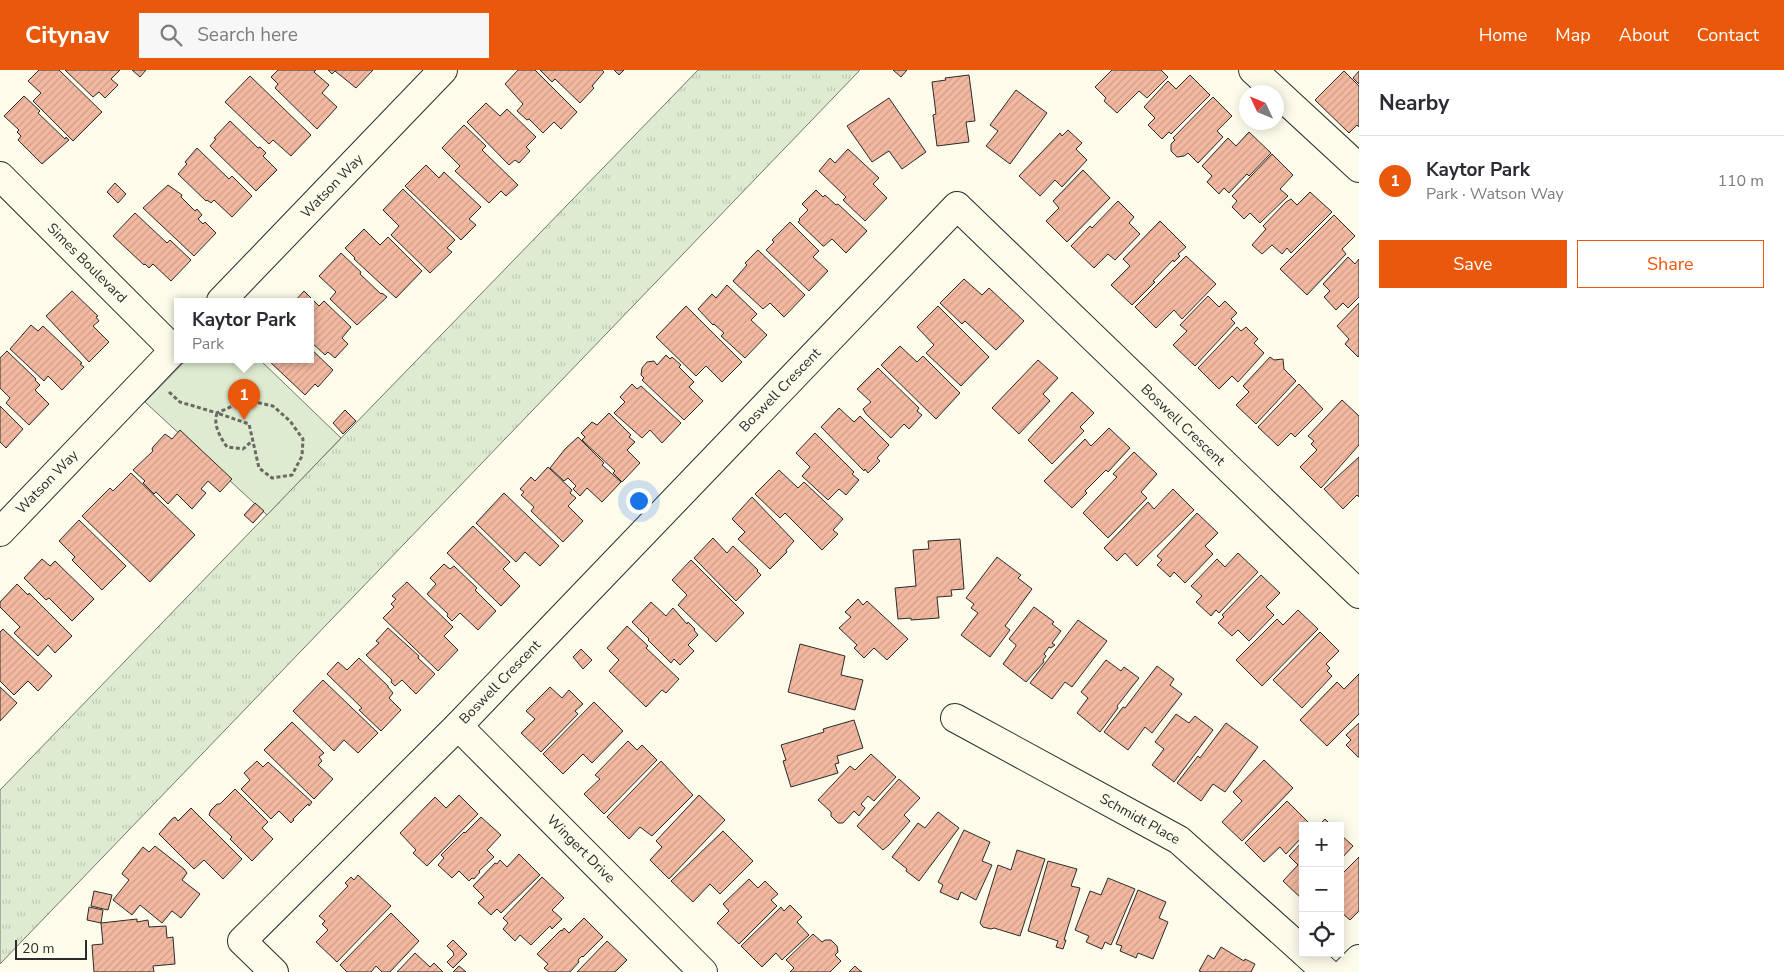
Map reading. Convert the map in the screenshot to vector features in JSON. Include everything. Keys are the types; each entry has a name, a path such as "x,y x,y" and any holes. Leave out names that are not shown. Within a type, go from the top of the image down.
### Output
{"street":[{"name":"Watson Way","path":"224,298 443,70"},
{"path":"1253,70 1359,168"},
{"name":"Simes Boulevard","path":"0,176 174,346"},
{"name":"Boswell Crescent","path":"274,972 242,940 458,726 956,206 1359,594"},
{"name":"Watson Way","path":"0,532 174,350"},
{"name":"Schmidt Place","path":"955,718 1179,840 1299,948"},
{"name":"Wingert Drive","path":"458,726 703,972"},
{"name":"Schmidt Place","path":"1310,957 1326,972"},
{"path":"1346,972 1359,959"}],"path":[{"path":"151,374 180,402 217,413 249,424 259,468 272,478 292,475 302,456 303,439 290,421 272,406 246,400 217,413 215,419 218,434 227,446 243,449 252,441"}],"green space":[{"path":"698,70 860,70 0,964 0,790"},
{"path":"183,363 263,363 341,438 267,515 145,402"}],"building":[{"path":"39,70 59,70 102,112 73,141 33,101 41,93 28,81"},
{"path":"65,70 120,70 111,79 118,85 105,98 99,92 93,97"},
{"path":"132,70 146,70 140,77"},
{"path":"278,70 316,70 314,72 329,85 322,93 337,107 317,129 275,88 278,84 271,77"},
{"path":"328,70 373,70 356,88 335,71 332,74"},
{"path":"518,70 535,70 577,112 561,129 554,122 543,133 529,119 527,120 517,111 523,104 505,84"},
{"path":"540,70 602,70 604,72 592,86 594,88 580,103 555,79 552,82"},
{"path":"614,70 624,70 619,75"},
{"path":"893,70 907,70 901,77"},
{"path":"1112,70 1161,70 1168,77 1147,98 1139,91 1117,113 1104,101 1106,98 1095,87"},
{"path":"1344,71 1359,86 1359,127 1357,125 1349,133 1315,100"},
{"path":"1359,71 1359,84 1353,78"},
{"path":"969,75 975,121 966,122 969,142 937,146 933,115 936,114 932,82 946,80 945,78"},
{"path":"1190,75 1210,95 1171,134 1169,132 1162,139 1148,125 1155,118 1144,107 1168,81 1176,89"},
{"path":"250,76 311,135 291,156 273,140 269,144 225,102"},
{"path":"1016,90 1047,113 1010,164 986,146 998,131 990,125"},
{"path":"24,96 40,111 38,113 65,139 66,137 69,140 42,164 18,140 21,136 17,132 19,130 4,116"},
{"path":"1213,97 1232,116 1217,131 1223,137 1198,163 1188,153 1177,157 1171,151 1171,144 1175,140 1173,138"},
{"path":"889,98 926,152 902,169 889,151 872,162 847,126"},
{"path":"486,103 500,116 507,109 536,137 526,147 530,151 519,163 515,160 509,165 467,122"},
{"path":"230,121 258,148 260,147 266,153 263,156 277,170 256,191 210,146 216,139 214,138"},
{"path":"464,125 486,146 482,150 518,185 506,196 501,191 489,203 455,171 460,166 442,148"},
{"path":"1068,130 1082,143 1076,149 1087,160 1062,187 1055,180 1040,196 1019,176 1060,133 1062,136"},
{"path":"1249,132 1271,153 1229,193 1224,188 1219,194 1207,182 1212,176 1202,166 1228,138 1236,146"},
{"path":"197,148 229,179 232,176 252,196 232,217 214,200 211,203 206,201 178,174"},
{"path":"848,149 879,178 873,184 887,198 865,221 843,200 846,197 819,171 830,158 835,163"},
{"path":"1272,154 1293,175 1280,189 1288,196 1260,223 1250,213 1244,219 1232,207 1237,201 1232,196"},
{"path":"426,165 439,178 444,172 481,207 469,219 476,225 461,240 405,186"},
{"path":"1083,170 1110,198 1067,242 1046,221 1059,208 1053,201"},
{"path":"115,183 126,194 118,203 107,192"},
{"path":"168,185 182,195 181,197 195,211 197,209 202,215 198,219 203,224 205,222 216,233 194,256 143,208"},
{"path":"403,189 455,240 447,248 452,252 430,273 391,235 399,226 383,210"},
{"path":"816,190 823,197 825,195 836,205 838,204 867,231 846,253 832,239 823,246 798,222 808,210 802,204"},
{"path":"1310,192 1332,212 1291,253 1287,248 1282,254 1272,245 1262,254 1252,245 1266,229 1263,226 1286,202 1291,199 1297,205"},
{"path":"1118,201 1134,217 1129,223 1140,234 1115,260 1108,254 1094,268 1071,246 1090,226 1092,228"},
{"path":"135,213 167,243 170,240 191,260 171,281 153,264 149,268 144,265 113,236"},
{"path":"1334,215 1355,236 1342,249 1346,254 1307,295 1280,269"},
{"path":"1160,221 1186,247 1178,254 1180,256 1174,262 1173,260 1153,281 1155,282 1132,305 1111,285 1130,266 1123,259"},
{"path":"790,222 819,251 813,257 828,271 809,291 766,250 774,242 772,240"},
{"path":"364,229 380,245 388,237 422,271 396,298 354,259 345,248"},
{"path":"758,250 805,295 784,317 770,303 763,309 733,281 747,265 745,263"},
{"path":"341,253 361,272 360,274 381,294 387,297 357,325 330,299 336,292 319,276"},
{"path":"1186,256 1216,284 1182,319 1174,310 1156,328 1135,307"},
{"path":"1348,257 1355,264 1359,259 1359,297 1348,308 1343,303 1336,310 1324,297 1330,291 1323,284"},
{"path":"964,279 982,295 989,288 1024,321 996,350 965,321 962,324 940,303"},
{"path":"727,285 757,314 751,320 767,335 745,358 721,336 724,333 713,325 698,309 712,294 716,298"},
{"path":"72,291 98,316 96,317 99,321 93,326 109,342 89,362 46,316"},
{"path":"304,291 311,298 298,298"},
{"path":"1208,296 1219,307 1225,301 1237,313 1231,319 1235,323 1195,366 1173,345 1187,331 1180,325"},
{"path":"314,301 319,306 324,301 351,327 342,338 348,344 335,358 328,352 325,355 314,345"},
{"path":"1359,303 1358,357 1345,344 1349,339 1337,326"},
{"path":"686,306 742,362 722,382 706,366 696,376 656,337"},
{"path":"938,306 989,357 961,386 926,353 934,345 917,327"},
{"path":"31,325 38,331 43,326 84,367 62,390 48,376 44,381 10,349"},
{"path":"1237,327 1241,331 1246,327 1258,339 1254,343 1264,353 1238,382 1232,376 1219,389 1198,368"},
{"path":"900,346 917,362 923,356 960,393 936,419 881,365"},
{"path":"7,351 36,379 40,385 35,390 49,404 29,425 6,403 10,398 0,388 0,358"},
{"path":"314,352 333,370 318,387 315,384 305,395 271,363 314,363"},
{"path":"666,355 670,359 672,357 681,365 679,367 694,382 689,387 703,401 684,420 642,380 644,378 641,375 642,368 647,362 654,361 657,365"},
{"path":"1270,357 1274,360 1283,359 1284,369 1296,381 1256,424 1236,405 1249,392 1243,386"},
{"path":"1038,360 1058,378 1043,394 1050,401 1019,434 992,408"},
{"path":"878,368 919,408 917,411 922,415 909,429 904,424 891,438 866,414 863,409 871,402 857,389"},
{"path":"632,384 637,389 641,386 681,423 662,443 650,430 642,438 614,413 625,402 620,397"},
{"path":"1299,384 1323,409 1295,437 1291,433 1278,446 1258,427"},
{"path":"1072,392 1094,413 1080,427 1084,431 1052,464 1028,440"},
{"path":"1342,400 1359,416 1359,445 1321,488 1300,467 1317,450 1311,444 1314,441 1308,436"},
{"path":"0,406 23,429 6,448 0,442"},
{"path":"839,408 854,422 860,416 889,445 877,458 880,461 868,473 821,427"},
{"path":"345,410 356,421 343,434 333,423"},
{"path":"609,413 631,435 629,437 635,442 627,450 640,463 622,482 613,473 615,471 582,440 585,437 581,433 592,422 597,425"},
{"path":"1109,428 1130,448 1108,472 1106,470 1085,491 1087,493 1072,508 1044,481 1085,439 1091,446"},
{"path":"180,430 232,479 220,492 208,481 201,489 206,493 192,509 177,494 168,504 156,492 154,494 143,483 145,481 133,470 153,451 153,447 165,434 172,439"},
{"path":"815,433 854,472 852,474 859,480 846,495 839,489 828,500 802,476 810,467 796,453"},
{"path":"578,437 604,463 602,465 621,482 602,502 587,488 580,496 573,489 576,486 568,478 564,481 550,468 565,449"},
{"path":"1134,452 1157,474 1141,492 1147,498 1108,538 1083,513 1117,477 1113,474"},
{"path":"1359,457 1359,497 1357,495 1343,509 1324,489"},
{"path":"548,467 572,490 570,493 576,498 568,506 583,521 563,542 531,511 534,507 521,495 524,492 520,489 531,477 535,481"},
{"path":"779,470 798,488 804,482 843,519 833,530 838,534 822,550 785,513 780,518 755,494"},
{"path":"131,473 195,535 150,582 82,516 110,488 113,491"},
{"path":"1173,489 1194,510 1137,566 1125,553 1117,561 1104,548 1148,502 1154,509"},
{"path":"504,493 559,546 540,566 525,552 516,562 476,523"},
{"path":"752,497 794,541 786,550 787,552 770,569 738,539 745,532 732,519"},
{"path":"255,503 264,511 253,523 244,515"},
{"path":"1197,513 1218,533 1205,546 1213,554 1185,583 1174,572 1170,577 1157,565 1162,560 1157,556"},
{"path":"79,520 126,566 102,590 72,560 75,557 59,541"},
{"path":"473,526 510,562 503,569 520,586 501,606 447,553"},
{"path":"713,538 727,553 733,546 761,575 736,601 694,558"},
{"path":"960,539 964,589 951,590 952,596 937,597 939,618 898,619 895,588 916,586 913,550 929,549 928,541"},
{"path":"1238,553 1258,572 1219,613 1216,610 1211,616 1196,602 1202,596 1191,586 1217,559 1225,567"},
{"path":"997,557 1021,575 1018,578 1032,589 1005,626 1010,630 990,657 961,635 978,613 971,608 974,604 966,598"},
{"path":"42,559 50,566 55,561 94,599 72,621 49,598 46,600 24,578"},
{"path":"691,560 744,613 716,642 678,605 687,595 672,580"},
{"path":"444,564 450,569 454,566 477,588 475,590 496,611 478,630 460,613 452,621 447,616 448,614 427,594 436,584 430,578"},
{"path":"1261,575 1280,593 1266,607 1274,615 1249,641 1238,630 1232,636 1218,623 1224,617 1222,615"},
{"path":"407,582 453,627 444,636 458,650 438,671 383,618 394,607 391,604 396,599 392,596"},
{"path":"17,584 28,595 29,593 72,636 55,653 48,645 38,656 14,633 20,627 0,607 0,602"},
{"path":"858,599 863,605 867,601 908,639 887,660 874,648 864,658 854,648 857,645 839,628 851,617 845,612"},
{"path":"651,602 666,616 673,608 687,624 688,622 695,629 698,635 688,645 694,651 680,665 674,659 671,663 632,622"},
{"path":"1034,607 1053,621 1052,624 1061,631 1052,643 1055,645 1051,648 1049,647 1044,654 1046,656 1043,660 1044,662 1026,682 1003,664 1016,646 1009,639"},
{"path":"1298,610 1318,629 1262,686 1236,660 1277,619 1283,625"},
{"path":"1078,620 1107,641 1072,687 1065,682 1052,699 1030,683"},
{"path":"627,626 648,646 646,648 679,679 666,693 662,690 646,707 609,671 619,660 607,648"},
{"path":"388,628 419,656 418,658 435,674 416,694 402,680 395,686 391,682 392,680 366,655 379,643 376,641"},
{"path":"3,629 52,676 38,691 28,681 14,695 0,681 0,632"},
{"path":"1320,632 1339,651 1326,664 1330,668 1327,671 1332,676 1302,708 1273,680"},
{"path":"800,644 845,656 841,675 863,680 855,710 788,692"},
{"path":"581,649 592,660 583,669 573,657"},
{"path":"359,658 388,686 393,693 389,698 401,710 381,731 359,710 362,708 327,674 338,662 347,670"},
{"path":"1106,660 1121,671 1124,667 1139,678 1100,732 1077,713 1088,698 1081,692"},
{"path":"1157,666 1174,679 1170,685 1182,694 1152,733 1145,727 1128,750 1104,732"},
{"path":"1359,674 1359,714 1327,746 1300,720 1337,682 1344,689"},
{"path":"323,680 378,733 358,753 344,740 334,751 293,711"},
{"path":"0,687 17,703 0,721"},
{"path":"550,687 562,698 569,690 583,704 575,711 578,714 541,752 521,733 535,719 526,711"},
{"path":"594,702 623,731 592,763 583,754 563,774 543,754"},
{"path":"1176,714 1189,723 1195,716 1213,730 1174,782 1152,765 1164,749 1155,742"},
{"path":"854,720 863,748 837,756 839,763 835,764 838,773 791,787 783,761 786,760 781,745 824,732 823,729"},
{"path":"292,722 324,753 319,757 322,761 318,765 333,779 314,799 264,750"},
{"path":"1226,723 1258,747 1225,792 1213,784 1201,801 1177,783 1198,756 1200,758"},
{"path":"1359,723 1358,757 1346,745 1351,740 1346,735"},
{"path":"628,741 637,750 642,745 657,760 604,814 584,794 600,779 595,775"},
{"path":"871,754 896,777 874,801 868,796 861,804 865,808 859,816 854,811 843,823 838,823 831,816 831,812 818,800 850,766 855,770"},
{"path":"1264,760 1293,788 1242,841 1222,822 1242,801 1233,792"},
{"path":"257,761 263,767 268,762 312,802 291,823 279,811 271,819 241,789 250,780 244,773"},
{"path":"661,761 693,795 652,836 640,827 629,839 607,817"},
{"path":"899,779 920,798 904,815 910,821 883,850 857,826"},
{"path":"235,789 268,822 262,828 273,839 252,861 230,839 232,837 209,815 217,804 220,804"},
{"path":"459,795 478,814 427,866 413,853 416,850 400,833 435,797 446,808"},
{"path":"699,795 725,820 669,879 650,860 662,847 656,841"},
{"path":"1287,801 1308,822 1299,822 1299,840 1286,854 1280,847 1264,862 1245,843"},
{"path":"191,808 242,859 223,879 204,860 194,869 159,834 172,819 175,817 178,821"},
{"path":"938,812 959,828 919,881 892,857 918,823 925,828"},
{"path":"481,817 501,835 487,850 494,857 479,871 474,879 472,878 469,881 459,871 452,878 438,865 444,858 441,855"},
{"path":"964,830 990,842 982,861 992,865 976,900 961,892 958,900 940,892 943,885 938,882"},
{"path":"723,831 753,861 720,894 710,884 693,902 671,881"},
{"path":"1344,838 1353,846 1344,856"},
{"path":"1299,845 1299,896 1283,881 1298,865 1289,856"},
{"path":"155,846 184,869 187,873 182,880 200,894 181,918 172,911 162,923 140,905 132,915 113,900 129,880 122,874 123,872 143,847 149,852"},
{"path":"1017,850 1045,859 1020,936 994,928 983,927 980,923 998,865 1011,870"},
{"path":"519,854 540,875 501,913 497,909 491,915 478,903 484,897 473,886 495,863 497,864 500,860 507,867"},
{"path":"1359,857 1359,911 1350,920 1344,915 1344,872"},
{"path":"1048,861 1077,869 1071,886 1080,888 1063,949 1056,947 1058,941 1028,931"},
{"path":"358,875 391,906 337,962 316,942 328,930 322,924 325,921 319,916 348,886 345,883 351,877 354,880"},
{"path":"542,877 564,898 552,910 562,919 552,929 550,926 531,945 520,935 515,941 503,929 508,923 503,918"},
{"path":"1108,878 1135,889 1111,945 1105,942 1102,949 1086,942 1089,936 1075,930 1090,891 1101,895"},
{"path":"749,879 758,888 765,881 778,894 771,900 777,906 739,944 717,923 729,911 723,904"},
{"path":"1138,890 1166,902 1159,918 1168,922 1153,959 1138,953 1136,958 1120,951 1122,946 1116,944"},
{"path":"94,891 112,895 108,910 91,906"},
{"path":"790,905 802,917 797,922 809,935 782,960 776,953 762,967 741,946 781,907 784,911"},
{"path":"89,907 103,910 101,923 87,920"},
{"path":"391,913 419,941 390,972 382,972 376,966 371,972 347,972 340,965"},
{"path":"584,918 603,937 578,960 579,962 570,972 549,972 544,968 548,964 537,954 561,930 564,928 569,933"},
{"path":"137,919 137,922 148,920 149,927 166,926 167,938 173,937 175,964 153,966 154,972 94,972 92,945 103,944 101,923"},
{"path":"813,934 822,942 831,940 837,946 838,952 835,955 841,961 830,972 790,972 794,968 786,960"},
{"path":"453,940 467,954 453,968 447,962 454,955 447,946"},
{"path":"607,941 627,960 615,972 577,972"},
{"path":"1221,947 1244,961 1245,959 1255,964 1251,972 1199,971 1208,955 1214,959"},
{"path":"415,953 430,967 434,963 443,972 397,972"},
{"path":"459,966 466,972 453,972"},
{"path":"855,966 859,970 862,972 849,972"}],"place":[{"name":"Kaytor Park","path":"244,420"}]}
